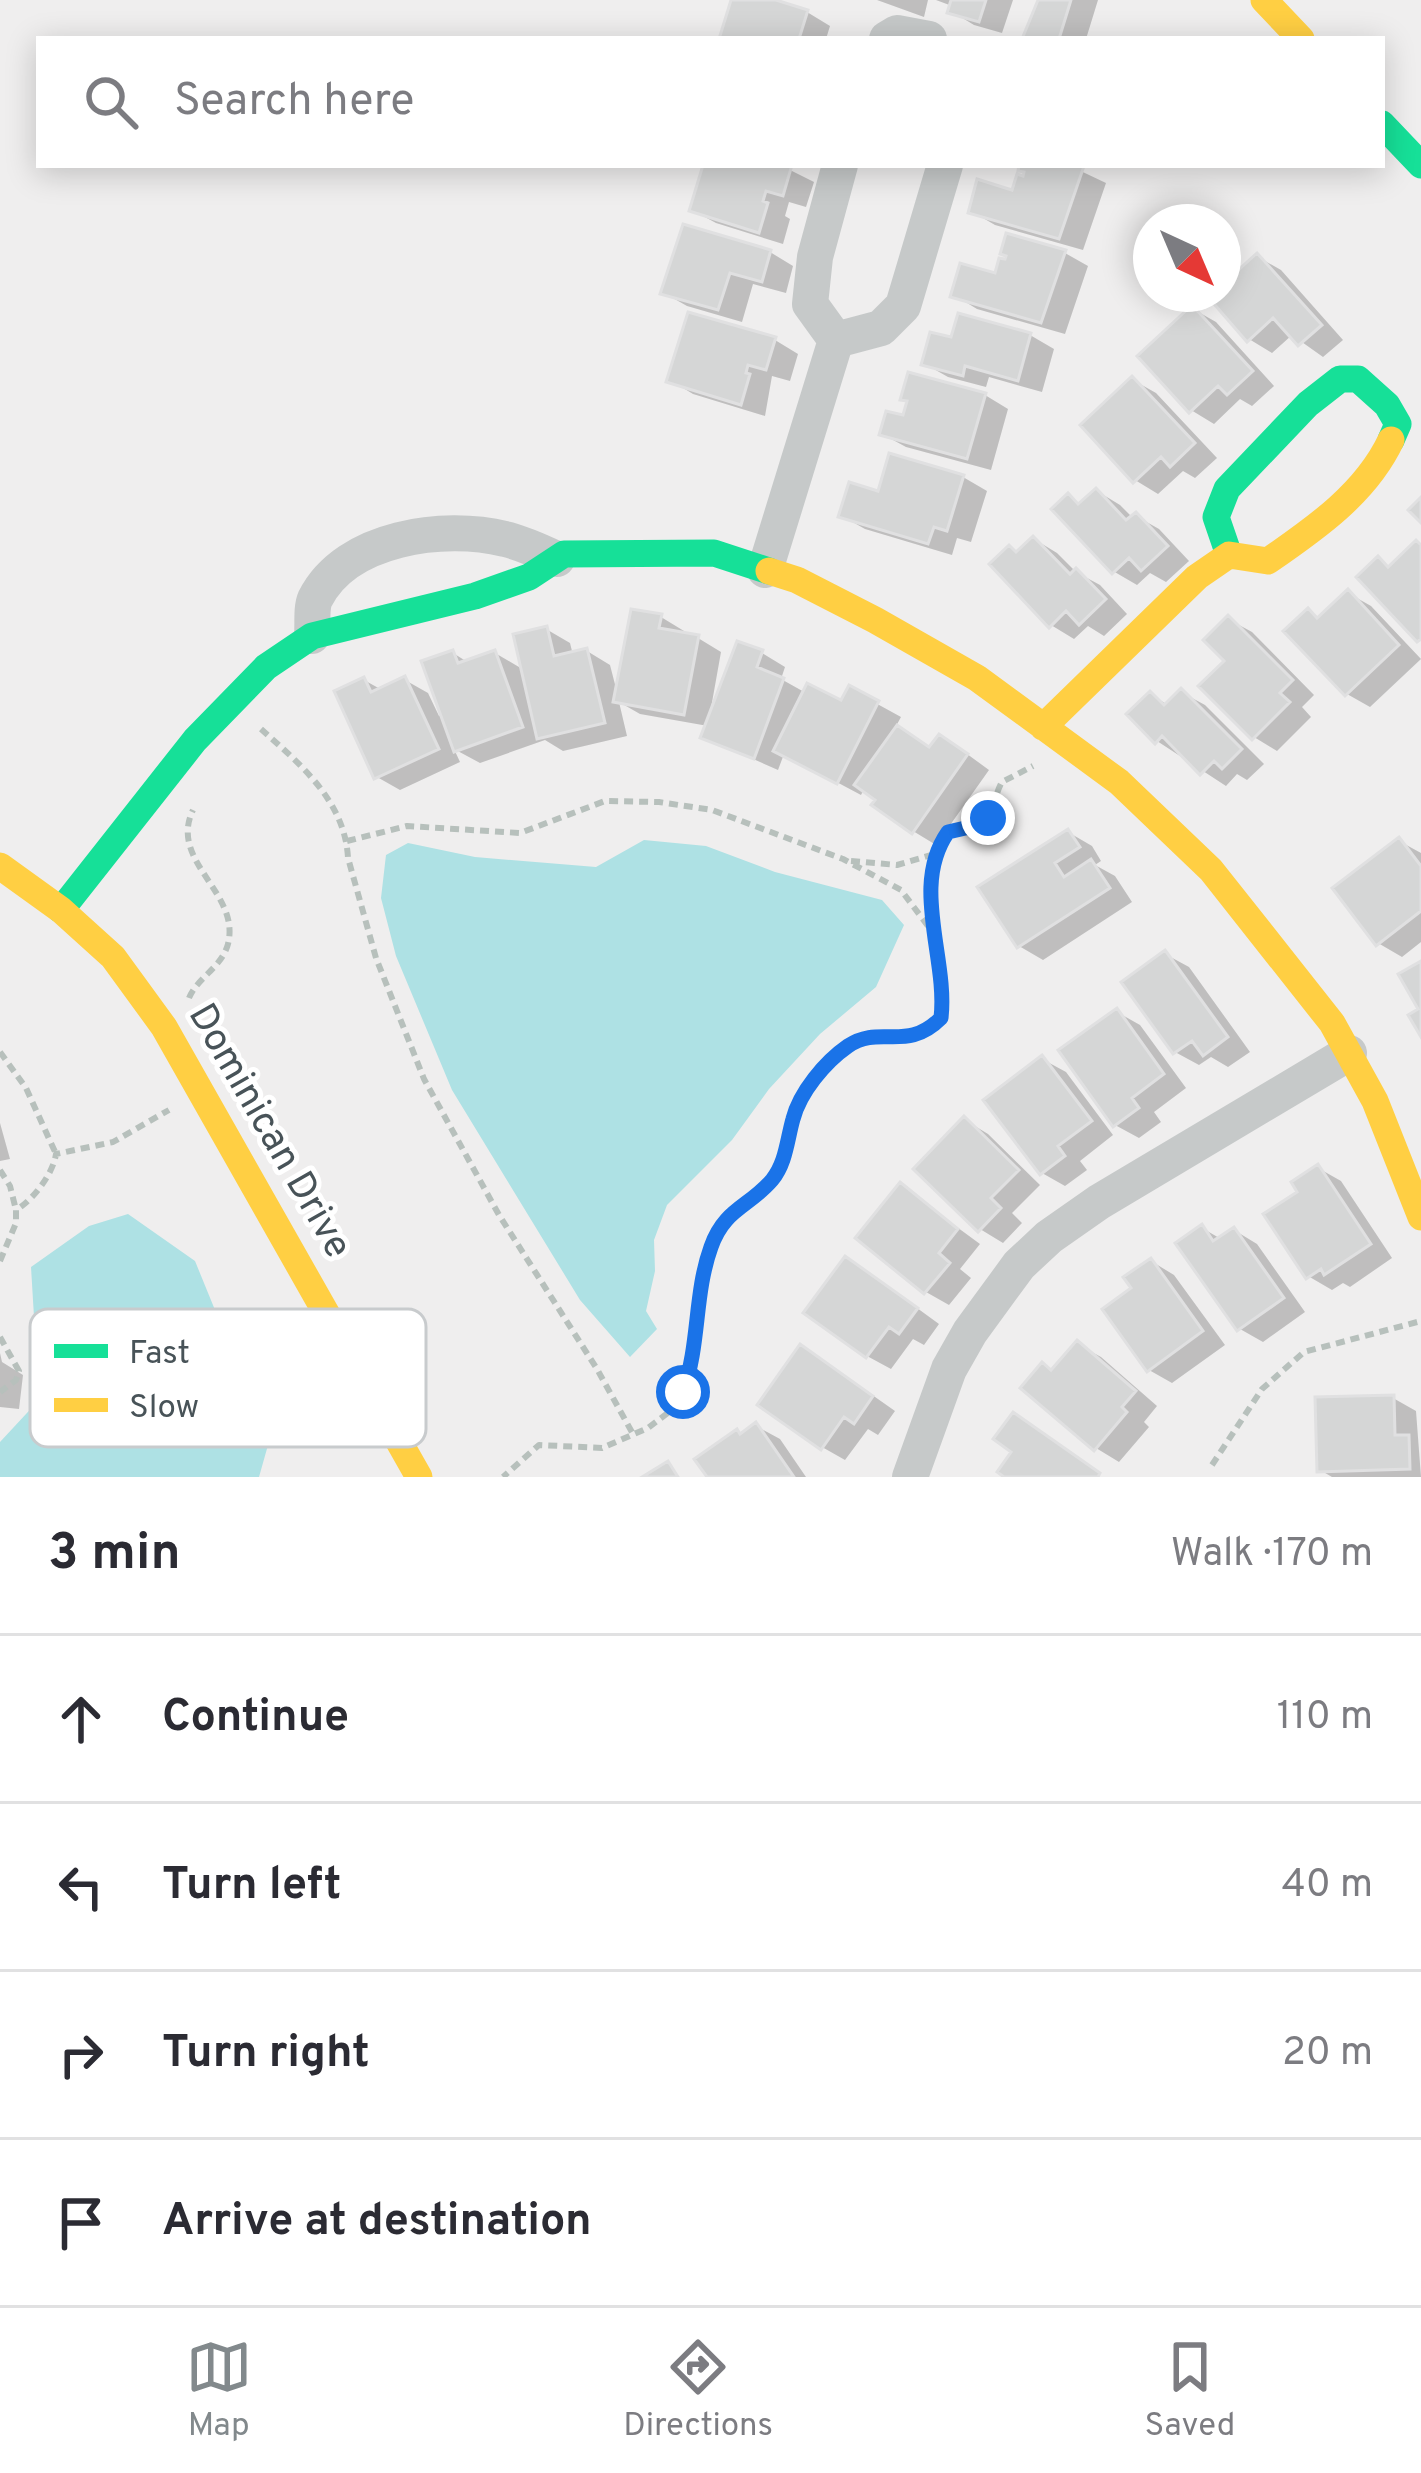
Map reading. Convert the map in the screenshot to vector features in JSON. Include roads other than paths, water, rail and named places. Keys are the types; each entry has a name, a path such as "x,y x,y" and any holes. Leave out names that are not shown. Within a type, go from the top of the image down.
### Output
{"street":[{"path":"1264,0 1298,36"},
{"path":"1385,127 1421,165"},
{"path":"836,340 810,304 815,256 839,168"},
{"path":"836,340 881,328 903,306 944,168"},
{"path":"765,570 836,340"},
{"path":"1043,727 1197,577 1229,555 1268,561 1303,537 1371,474 1391,446 1398,424 1387,405 1358,380 1340,379 1307,404 1227,489 1216,517 1229,555"},
{"path":"312,636 314,601 354,556 376,544 459,532 507,539 557,559"},
{"path":"61,910 195,740 266,668 312,636 475,596 529,577 564,554 714,553 797,580 875,620 977,679 1119,782 1211,870 1332,1023 1375,1101 1421,1217"},
{"name":"Dominican Drive","path":"0,866 61,910 113,957 164,1027 324,1309"},
{"path":"910,1477 949,1369 1018,1265 1099,1202 1349,1053"},
{"name":"Dominican Drive","path":"402,1447 419,1477"}],"water":[{"path":"644,840 706,846 775,872 882,900 904,925 876,987 820,1034 769,1089 732,1140 667,1205 654,1240 655,1271 646,1311 657,1329 630,1357 580,1300 452,1090 396,956 381,898 386,855 408,843 475,857 596,867"},
{"path":"128,1214 195,1261 215,1309 34,1309 31,1267 89,1226"},
{"path":"30,1410 30,1447 267,1447 259,1477 0,1477 0,1442"}]}
